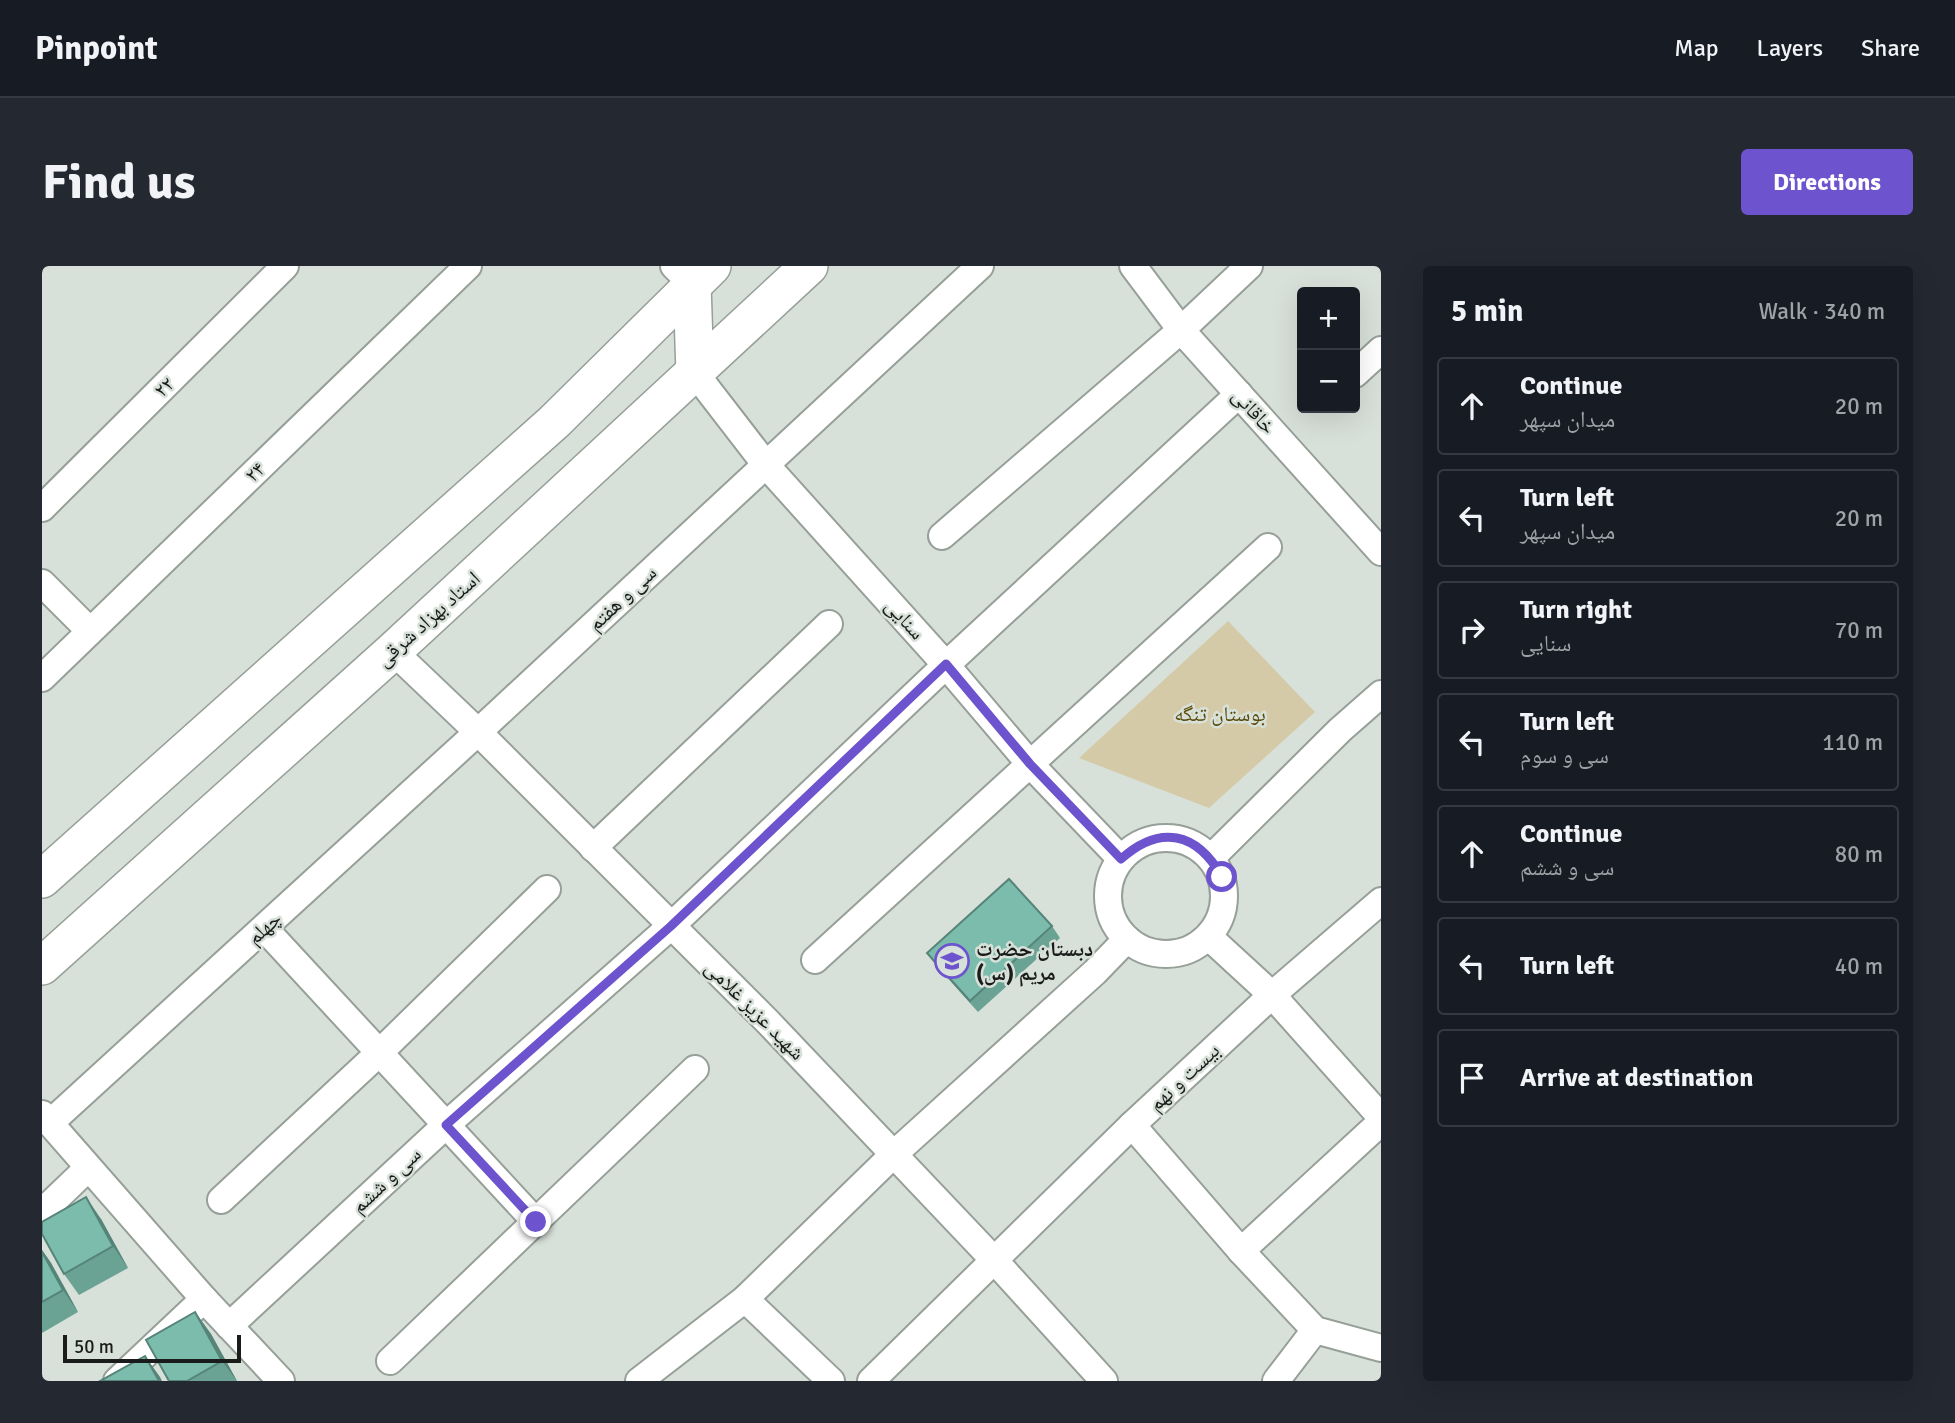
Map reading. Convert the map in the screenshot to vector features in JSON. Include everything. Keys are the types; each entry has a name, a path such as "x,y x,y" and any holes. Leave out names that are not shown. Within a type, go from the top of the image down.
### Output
{"street":[{"name":"۲۲","path":"42,508 285,266"},
{"name":"۲۴","path":"42,678 468,266"},
{"name":"استاد بهزاد شرقی","path":"42,966 393,651 809,266"},
{"name":"سی و هفتم","path":"478,732 980,266"},
{"name":"خاقانی","path":"1133,266 1181,330 1381,552"},
{"path":"942,536 1181,330 1249,266"},
{"path":"693,272 695,373"},
{"path":"42,879 554,422 693,272"},
{"path":"1360,370 1381,351"},
{"name":"سنایی","path":"695,373 766,465 946,664 1030,764 1121,859"},
{"name":"سی و ششم","path":"229,1326 446,1125 671,926 946,664 1239,394"},
{"path":"816,960 1268,547"},
{"path":"42,583 90,631"},
{"path":"593,848 829,624"},
{"name":"شهید عزیز غلامی","path":"393,651 478,732 767,1021 994,1260 1104,1381"},
{"path":"1212,858 1340,730 1381,694"},
{"name":"چهلم","path":"46,1118 264,928 478,732"},
{"path":"1166,837 1183,839 1212,858 1222,877 1225,898 1221,919 1209,937 1193,949 1174,955 1154,954 1136,946 1121,933 1111,916 1108,896 1111,876 1121,859 1134,847 1149,840 1166,837"},
{"path":"221,1200 379,1053 547,889"},
{"name":"بیست و نهم","path":"871,1381 1132,1125 1272,995 1381,901"},
{"path":"264,928 536,1222"},
{"path":"1209,937 1272,995 1381,1120 1241,1251"},
{"path":"639,1381 745,1299 894,1154 1095,972 1127,939"},
{"path":"390,1361 695,1069"},
{"path":"46,1118 204,1299 281,1381"},
{"path":"1132,1125 1241,1251 1315,1330 1381,1348"},
{"path":"42,1212 88,1168"},
{"path":"117,1381 204,1299"},
{"path":"745,1299 831,1381"},
{"path":"1276,1381 1315,1330"}],"green space":[{"name":"بوستان تنگه","path":"1228,621 1315,712 1209,808 1079,758"}],"building":[{"path":"1009,879 1052,926 970,1001 927,953"},
{"path":"86,1197 113,1246 64,1274 42,1234 42,1222"},
{"path":"42,1252 63,1290 42,1302"},
{"path":"195,1312 222,1361 187,1381 169,1381 146,1340"},
{"path":"145,1356 159,1381 100,1381"}],"place":[{"name":"دبستان حضرت مریم (س)","path":"952,961"}],"route":[{"path":"536,1222 446,1125 671,926 946,664 1030,764 1121,859 1134,847 1149,840 1166,837 1183,839 1212,858 1222,877"}]}
